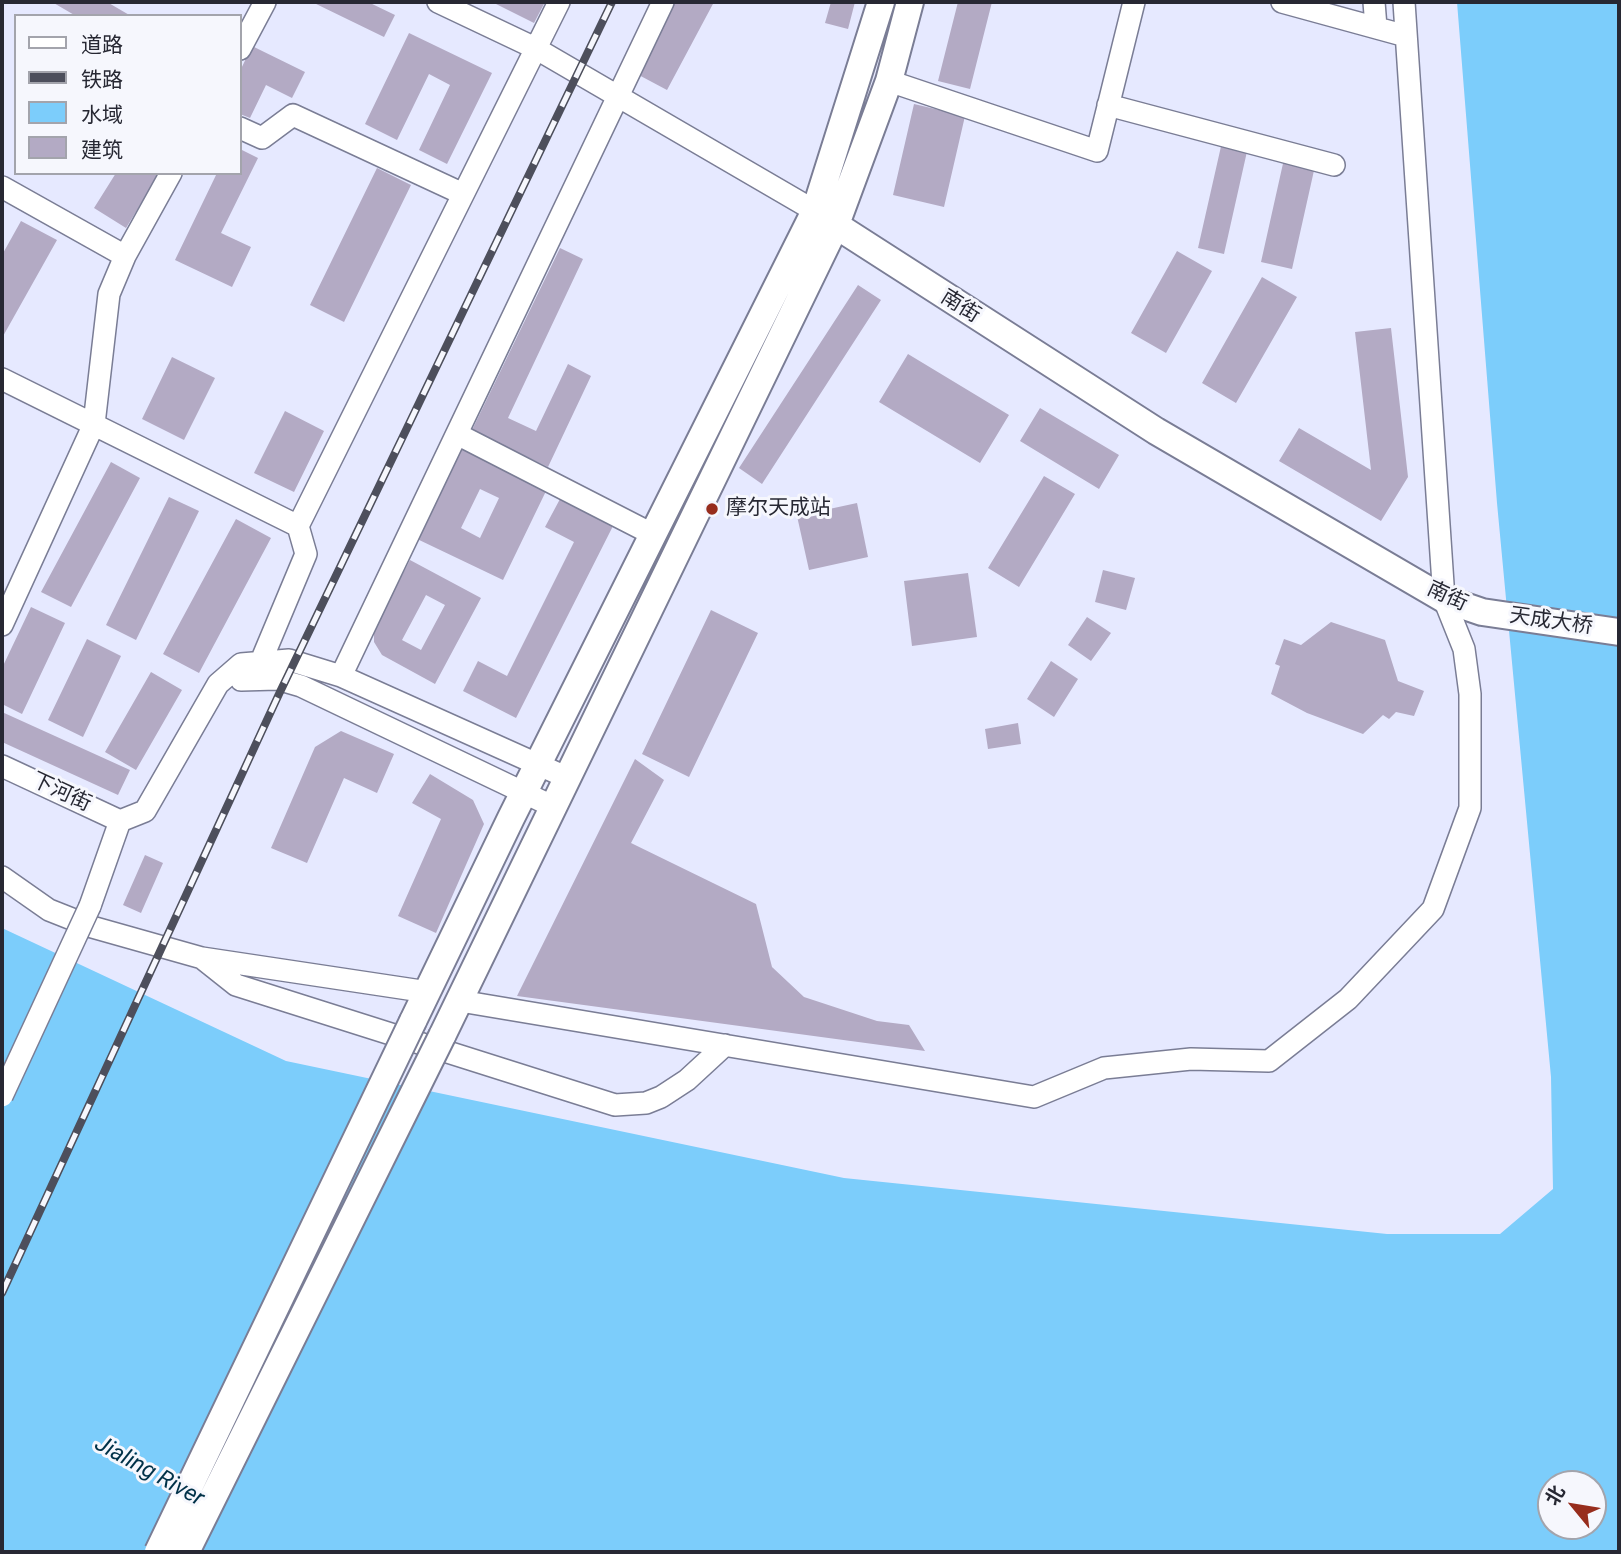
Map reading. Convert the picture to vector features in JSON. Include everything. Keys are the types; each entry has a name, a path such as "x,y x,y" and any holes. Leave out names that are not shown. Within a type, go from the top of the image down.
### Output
{"main road":[{"path":"158,1552 523,793 652,534 825,219 881,2"},
{"path":"186,1552 568,778 889,81 910,2"},
{"name":"南街","path":"825,219 1156,431 1444,599 1482,612"},
{"name":"天成大桥","path":"1482,612 1619,632"}],"street":[{"path":"242,45 265,2"},
{"name":"南街","path":"438,2 536,48 825,219"},
{"path":"257,670 306,554 298,526 559,2"},
{"path":"341,676 663,2"},
{"path":"889,81 1097,151 1134,2"},
{"path":"1282,2 1406,36"},
{"path":"1374,2 1376,27"},
{"path":"460,1001 1034,1097 1104,1068 1191,1059 1269,1060 1348,999 1433,909 1470,808 1470,694 1464,649 1444,599 1404,2"},
{"path":"1108,105 1334,164"},
{"path":"242,129 262,138 293,115 463,194"},
{"path":"2,625 94,424 108,294 125,256 170,175"},
{"path":"2,187 125,256"},
{"path":"2,379 298,526"},
{"path":"457,434 652,534"},
{"path":"257,670 289,660 341,676 568,778"},
{"path":"2,1096 90,906 120,821 145,811 218,684 241,664 301,686 554,807"},
{"name":"下河街","path":"2,766 120,821"},
{"path":"2,877 49,909 92,927 202,958 428,992"},
{"path":"202,958 236,985 615,1105 646,1102 667,1094 725,1045"}],"water":[{"name":"Jialing River","path":"1457,2 1619,2 1619,1552 2,1552 2,928 286,1061 844,1178 1387,1234 1500,1234 1553,1189 1551,1077 1497,503"}],"building":[{"path":"52,2 107,2 128,14 73,14"},
{"path":"312,2 368,2 395,15 384,37"},
{"path":"492,2 545,2 534,23"},
{"path":"674,2 714,2 667,90 635,73"},
{"path":"831,2 855,2 848,29 825,23"},
{"path":"958,2 992,2 970,89 938,81"},
{"path":"409,33 492,73 447,164 419,150 450,85 429,74 397,140 365,124"},
{"path":"252,46 305,72 292,98 266,85 250,118 242,115 242,67"},
{"path":"914,104 965,116 944,207 893,195"},
{"path":"1222,142 1248,147 1224,254 1198,248"},
{"path":"242,150 258,158 221,233 251,247 232,287 175,260 216,175 242,175"},
{"path":"1284,159 1315,166 1292,269 1261,262"},
{"path":"377,168 411,185 344,322 310,305"},
{"path":"115,175 158,176 126,228 94,208"},
{"path":"21,221 57,240 2,338 2,255"},
{"path":"560,248 583,259 508,418 536,431 568,364 591,376 548,467 472,430"},
{"path":"1177,251 1212,271 1166,353 1131,333"},
{"path":"1262,277 1297,297 1236,403 1202,383"},
{"path":"858,285 881,300 762,484 739,468"},
{"path":"1391,328 1408,477 1381,521 1279,461 1299,428 1371,470 1355,332"},
{"path":"908,354 1009,415 980,463 879,402"},
{"path":"172,357 215,378 184,440 142,419"},
{"path":"1040,408 1119,455 1099,489 1020,441"},
{"path":"285,411 324,431 294,492 254,473"},
{"path":"458,447 547,489 503,580 415,538","holes":["480,489 499,498 480,538 461,528"]},
{"path":"111,462 140,478 71,607 41,592"},
{"path":"1044,476 1075,494 1019,587 988,568"},
{"path":"169,497 199,511 136,640 106,625"},
{"path":"560,499 613,526 516,718 463,691 478,661 507,676 574,542 545,527"},
{"path":"857,503 868,557 809,570 797,516"},
{"path":"236,519 271,538 199,673 163,654"},
{"path":"410,560 481,598 435,684 382,655 374,642 374,629","holes":["426,595 445,605 421,650 402,640"]},
{"path":"1103,570 1135,578 1126,610 1095,602"},
{"path":"968,573 977,637 912,646 904,581"},
{"path":"31,607 65,623 22,714 2,704 2,668"},
{"path":"711,610 758,633 689,777 642,754"},
{"path":"1087,617 1111,633 1091,661 1068,645"},
{"path":"1331,622 1385,640 1398,681 1424,691 1414,716 1396,712 1389,719 1383,715 1363,734 1307,713 1271,694 1280,666 1275,664 1284,639 1301,645"},
{"path":"87,639 121,656 83,737 48,720"},
{"path":"1051,661 1078,679 1054,717 1027,699"},
{"path":"151,672 182,690 136,770 105,752"},
{"path":"2,712 130,770 118,795 2,742"},
{"path":"1018,723 1021,744 988,749 985,729"},
{"path":"341,731 394,754 377,793 344,778 307,863 271,848 315,747"},
{"path":"635,759 664,780 631,843 756,904 772,967 804,997 877,1021 909,1025 925,1051 517,996"},
{"path":"430,774 473,800 484,824 436,933 398,916 441,819 412,803"},
{"path":"145,855 163,863 141,913 123,905"}],"railway":[{"path":"2,1293 279,694 612,2"}],"place":[{"name":"摩尔天成站","path":"712,509"}]}
